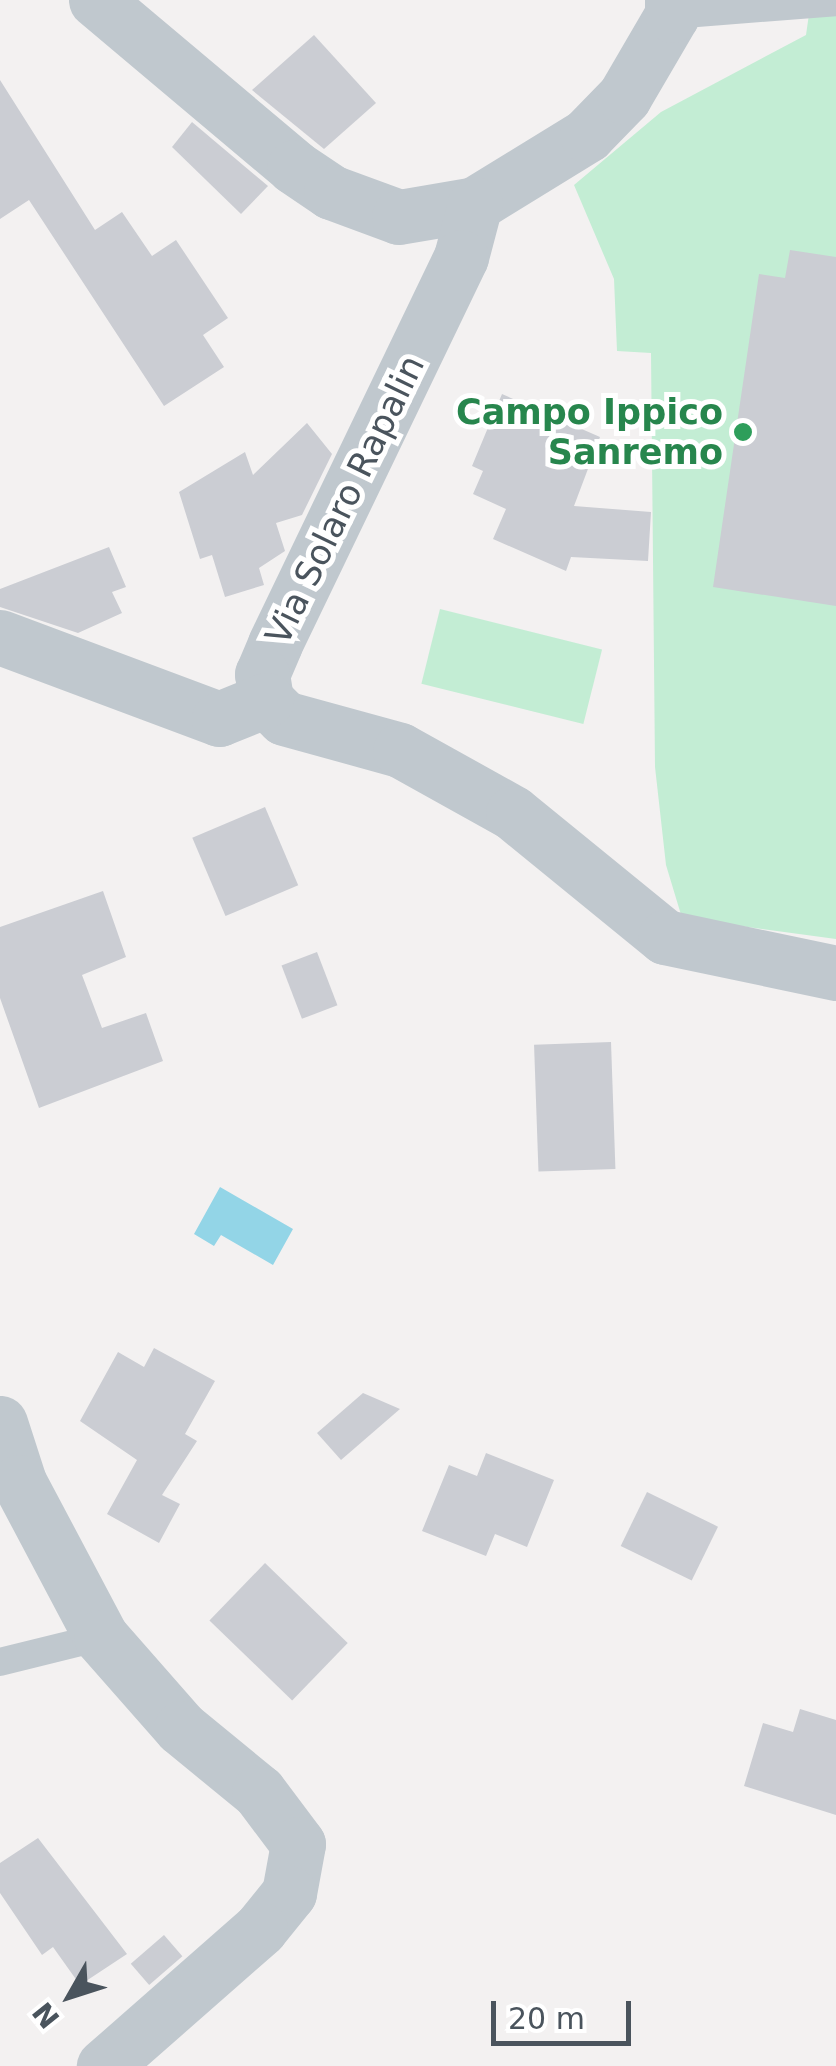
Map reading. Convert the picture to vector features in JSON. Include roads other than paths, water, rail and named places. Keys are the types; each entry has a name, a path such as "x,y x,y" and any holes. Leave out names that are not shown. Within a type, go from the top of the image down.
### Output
{"street":[{"path":"96,0 331,192 399,217 475,204 587,135 624,96 672,7"},
{"name":"Via Solaro Rapalin","path":"266,700 262,674 274,644 461,256 475,204"},
{"path":"0,637 219,718 266,700 284,718 400,750 513,812 665,937 836,972"},
{"path":"0,1423 19,1482 101,1637 180,1728 260,1792 298,1844 289,1893 260,1929 104,2066"}],"lane":[{"path":"672,7 836,2"},
{"path":"0,1662 101,1637"}],"water":[{"path":"220,1187 293,1229 273,1265 221,1235 214,1246 194,1234"}],"place":[{"name":"Campo Ippico Sanremo","path":"743,432"}]}
